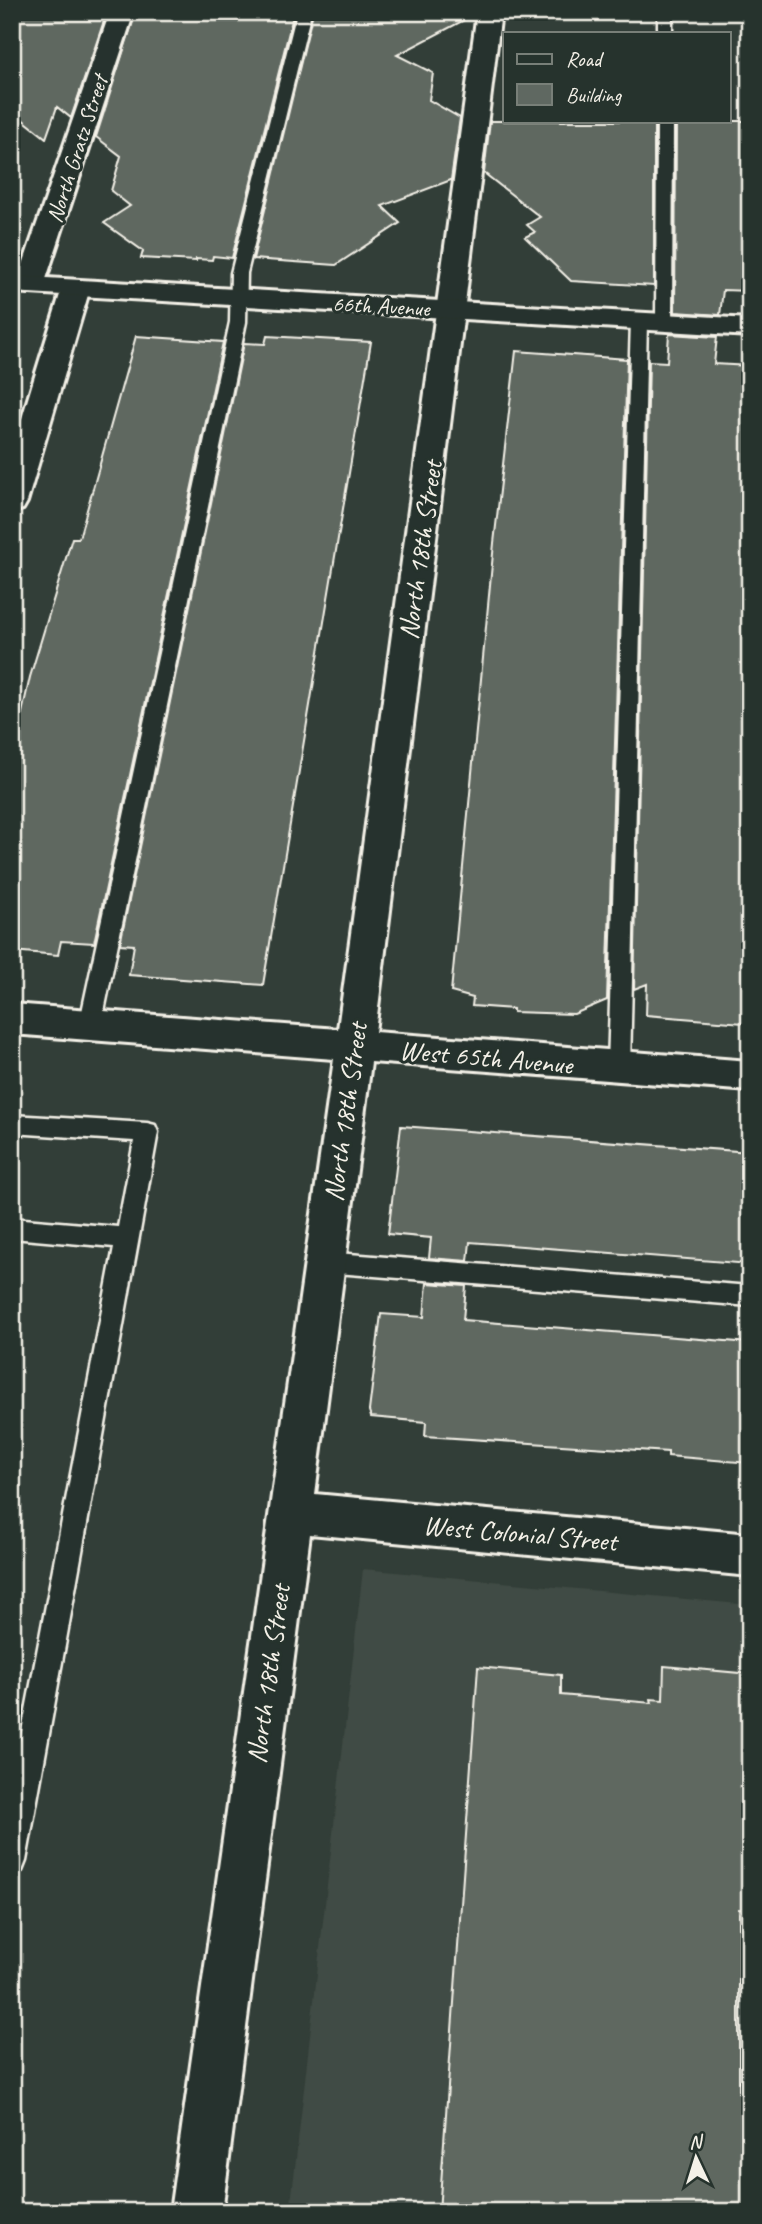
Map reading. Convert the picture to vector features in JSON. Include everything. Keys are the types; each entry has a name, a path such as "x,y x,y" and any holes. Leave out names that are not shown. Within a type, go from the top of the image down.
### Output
{"street":[{"name":"North Gratz Street","path":"21,285 42,255 122,12"},
{"name":"North 18th Street","path":"196,2212 354,1047 489,12"},
{"name":"66th Avenue","path":"21,285 750,328"},
{"path":"12,502 76,288"},
{"name":"West 65th Avenue","path":"12,1019 619,1068 750,1076"},
{"name":"West Colonial Street","path":"290,1512 750,1555"}],"lane":[{"path":"90,1026 238,321 239,273 304,12"},
{"path":"665,12 665,32"},
{"path":"619,1068 652,322 665,122"},
{"path":"12,1124 147,1132 12,1861"},
{"path":"12,1228 127,1238"},
{"path":"324,1262 750,1296"}],"shaded area":[{"path":"363,1569 750,1605 750,2212 290,2212"}],"building":[{"path":"12,12 107,12 71,118 57,107 46,138 12,111"},
{"path":"136,12 294,12 232,258 213,256 212,260 196,261 141,258 143,251 104,223 130,206 111,191 121,156 96,137"},
{"path":"313,12 474,12 474,15 397,55 433,73 429,100 460,118 451,180 382,206 400,223 336,265 253,259"},
{"path":"490,121 654,122 654,286 571,281 525,237 535,232 527,225 540,217 484,173"},
{"path":"750,121 750,291 723,290 720,315 675,312 676,122"},
{"path":"669,334 717,337 714,364 750,366 750,1018 743,1018 743,1023 646,1015 647,984 634,989 649,361 667,362"},
{"path":"136,336 223,342 94,943 61,941 58,955 12,951 12,758 30,677 72,538 79,538"},
{"path":"267,336 371,342 263,985 129,975 134,945 120,944 244,343 265,344"},
{"path":"516,351 627,359 607,1000 574,1014 513,1012 513,1009 472,1006 473,998 451,992 494,543"},
{"path":"401,1126 750,1152 750,1264 470,1242 468,1261 429,1258 431,1238 388,1234"},
{"path":"427,1283 466,1286 463,1320 750,1343 750,1463 668,1456 668,1452 425,1436 426,1422 371,1417 369,1411 381,1314 424,1317"},
{"path":"664,1666 750,1674 750,1910 739,1909 739,2092 750,2093 750,2212 439,2212 478,1667 561,1675 561,1695 652,1703 651,1699 663,1700"}]}
